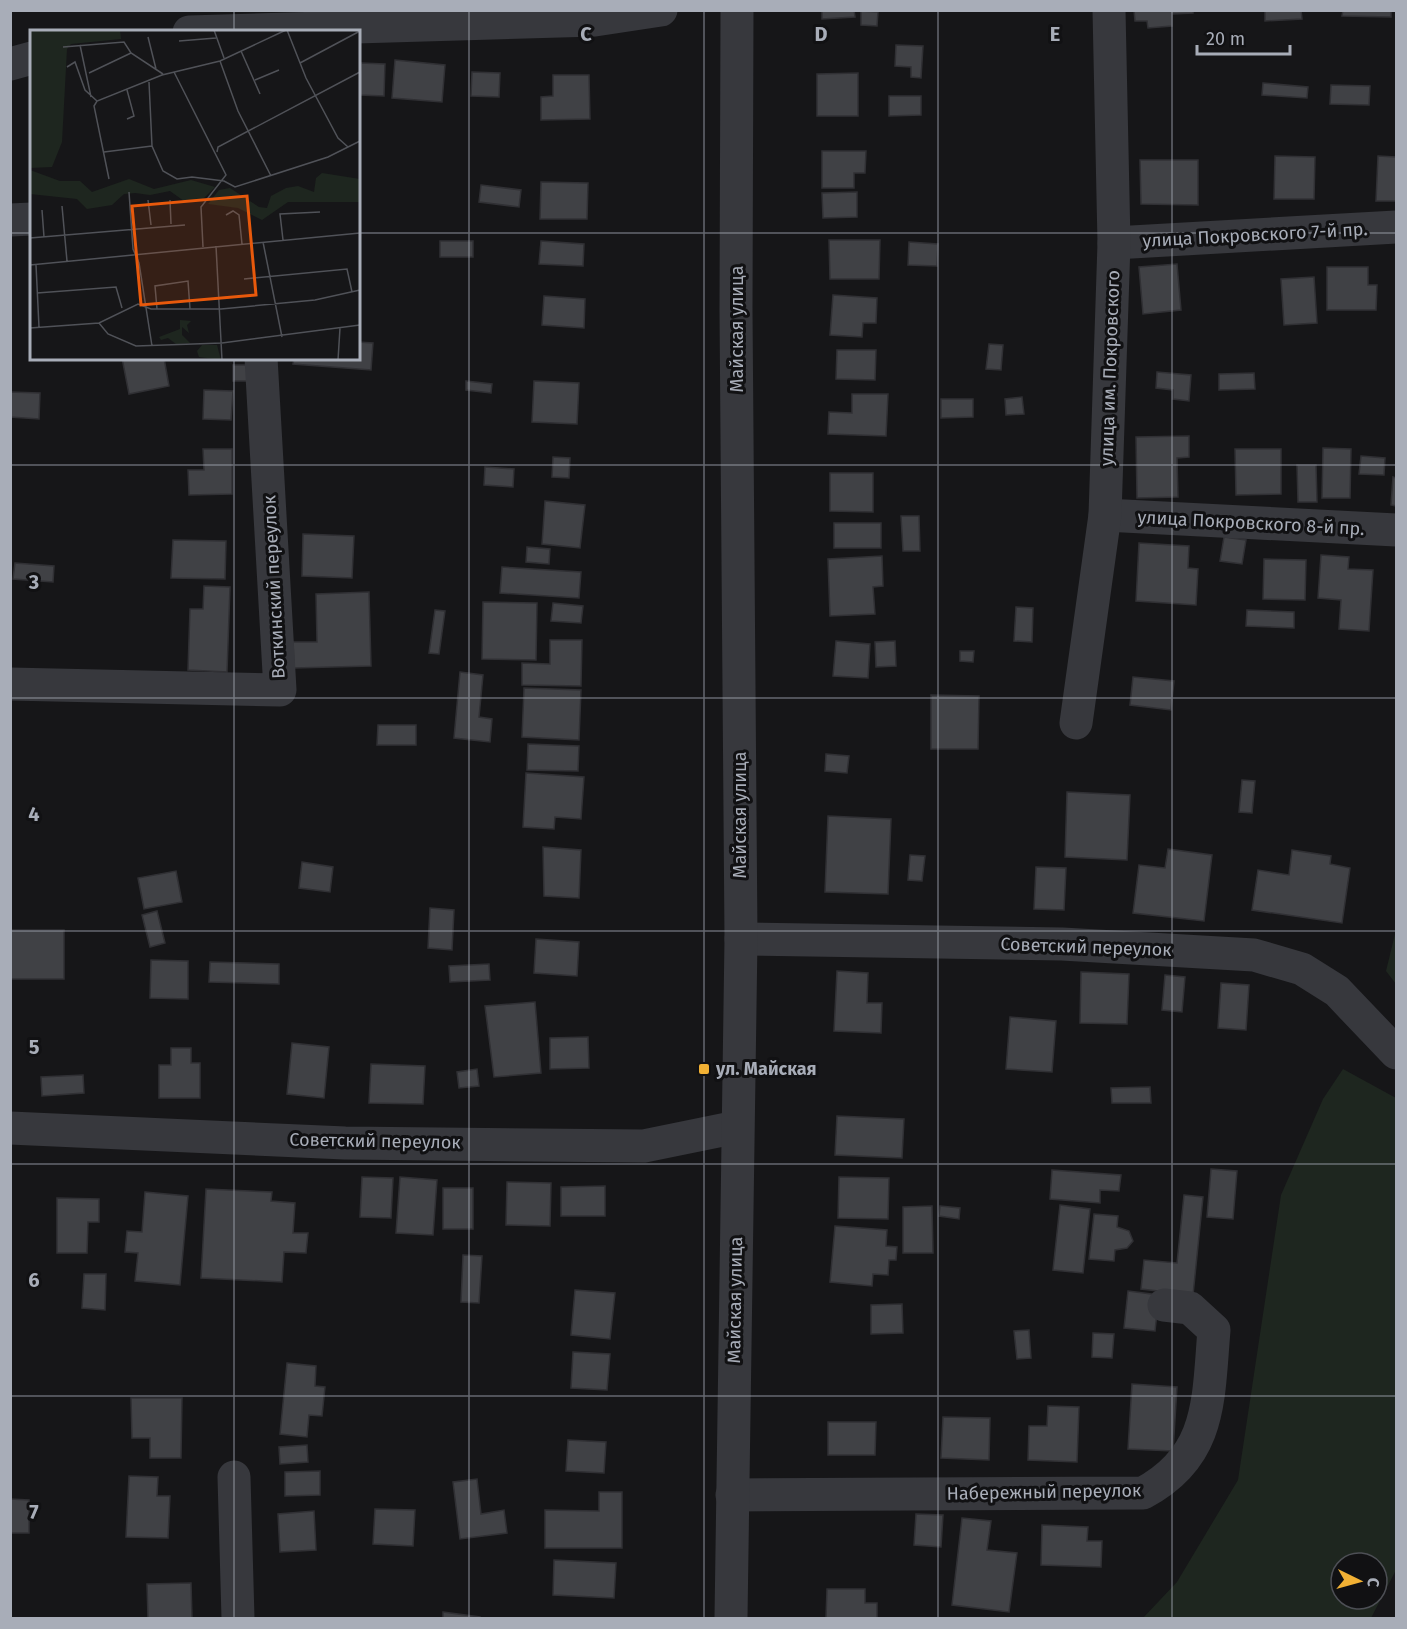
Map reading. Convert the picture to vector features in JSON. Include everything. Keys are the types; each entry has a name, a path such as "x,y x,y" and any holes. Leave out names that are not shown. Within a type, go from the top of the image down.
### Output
{"street":[{"path":"257,30 595,20 661,10"},
{"name":"Майская улица","path":"731,1618 741,939 736,310 737,10"},
{"name":"улица им. Покровского","path":"1076,723 1105,515 1114,243 1109,10"},
{"path":"10,64 30,59"},
{"path":"10,220 30,219"},
{"name":"улица Покровского 7-й пр.","path":"1114,243 1396,227"},
{"name":"Воткинский переулок","path":"10,684 280,690 261,360"},
{"name":"улица Покровского 8-й пр.","path":"1105,515 1396,530"},
{"name":"Советский переулок","path":"741,939 1062,944 1254,956 1302,969 1337,991 1396,1053"},
{"name":"Советский переулок","path":"10,1128 345,1143 644,1146 737,1127"},
{"name":"Набережный переулок","path":"732,1495 1143,1493 1165,1481 1194,1449 1208,1406 1214,1330 1190,1308 1164,1305"},
{"path":"234,1477 238,1618"}],"shaded area":[{"path":"1396,930 1396,984 1386,971"},
{"path":"1343,1069 1396,1098 1396,1570 1389,1583 1389,1551 1329,1551 1329,1611 1375,1611 1371,1618 1143,1618 1177,1582 1238,1480 1281,1195 1323,1099"}],"building":[{"path":"822,10 854,10 855,17 822,19"},
{"path":"1134,10 1193,10 1193,13 1172,14 1172,26 1148,28 1147,21 1135,21"},
{"path":"1265,10 1301,10 1302,19 1265,21"},
{"path":"1343,10 1391,10 1391,17 1342,16"},
{"path":"861,11 878,12 877,26 861,25"},
{"path":"896,45 923,46 921,78 911,77 911,67 895,66"},
{"path":"395,60 445,65 442,102 392,98"},
{"path":"361,63 385,64 384,96 360,95"},
{"path":"472,72 500,73 499,97 471,96"},
{"path":"858,73 858,116 817,116 817,74"},
{"path":"553,75 589,75 590,119 541,120 541,97 553,96"},
{"path":"1263,83 1308,87 1307,98 1262,95"},
{"path":"1331,85 1370,86 1369,105 1330,104"},
{"path":"889,96 921,96 921,115 889,116"},
{"path":"822,151 866,151 865,173 854,173 854,188 822,188"},
{"path":"1275,156 1315,157 1314,199 1274,199"},
{"path":"1378,156 1396,157 1396,201 1376,201"},
{"path":"1140,160 1198,160 1198,205 1141,204"},
{"path":"541,182 588,183 587,219 540,219"},
{"path":"481,185 521,190 519,207 479,202"},
{"path":"857,192 857,217 823,218 822,193"},
{"path":"829,240 880,240 879,279 830,279"},
{"path":"440,241 473,241 473,257 440,257"},
{"path":"541,241 584,244 583,266 539,264"},
{"path":"909,242 938,244 937,266 908,265"},
{"path":"1177,264 1181,310 1143,314 1139,267"},
{"path":"1327,267 1368,267 1368,285 1377,285 1376,310 1327,310"},
{"path":"1314,277 1317,323 1284,325 1281,279"},
{"path":"833,295 877,298 876,323 863,323 862,337 830,335"},
{"path":"544,296 585,299 584,328 542,325"},
{"path":"360,342 373,343 371,370 293,364 294,360 360,360"},
{"path":"989,344 1003,345 1001,370 986,369"},
{"path":"837,350 876,350 875,380 836,379"},
{"path":"122,360 164,360 169,386 129,394"},
{"path":"233,365 248,365 248,381 233,381"},
{"path":"1157,372 1191,375 1189,401 1173,399 1173,390 1156,388"},
{"path":"1254,373 1255,389 1219,390 1219,374"},
{"path":"466,381 492,384 491,393 466,390"},
{"path":"534,381 579,383 577,424 532,422"},
{"path":"204,390 233,391 231,420 203,419"},
{"path":"10,392 40,393 39,419 10,417"},
{"path":"852,394 888,394 886,436 828,434 829,412 852,413"},
{"path":"1022,397 1024,414 1006,415 1005,399"},
{"path":"941,399 973,399 973,417 941,418"},
{"path":"1189,436 1189,457 1177,458 1178,497 1137,498 1136,437"},
{"path":"1323,448 1351,449 1350,498 1322,498"},
{"path":"203,449 232,449 232,494 189,495 188,470 204,470"},
{"path":"1235,449 1281,449 1281,494 1236,495"},
{"path":"1361,456 1385,458 1384,475 1359,474"},
{"path":"553,457 570,458 569,478 552,477"},
{"path":"1297,465 1316,465 1317,502 1298,502"},
{"path":"485,467 514,469 513,487 484,485"},
{"path":"830,473 873,473 873,512 830,511"},
{"path":"1393,477 1396,478 1396,506 1391,505"},
{"path":"545,501 585,505 580,548 542,544"},
{"path":"901,516 919,516 920,551 903,551"},
{"path":"834,523 881,523 881,548 834,548"},
{"path":"303,534 354,536 352,578 302,576"},
{"path":"1224,537 1246,540 1242,564 1220,561"},
{"path":"173,540 226,541 225,579 171,578"},
{"path":"1139,543 1189,546 1188,568 1198,569 1196,605 1136,601"},
{"path":"527,547 550,549 549,564 526,562"},
{"path":"1321,555 1349,557 1348,569 1373,570 1369,631 1339,629 1341,600 1318,598"},
{"path":"882,556 883,586 873,587 875,614 830,616 828,559"},
{"path":"1264,559 1306,560 1305,600 1263,599"},
{"path":"15,563 54,566 53,582 13,579"},
{"path":"502,567 581,572 579,598 500,593"},
{"path":"204,586 230,587 227,672 188,670 190,609 203,609"},
{"path":"369,592 371,666 294,668 293,642 317,642 316,594"},
{"path":"483,602 537,603 536,660 482,659"},
{"path":"553,603 583,606 581,623 551,621"},
{"path":"1016,607 1033,608 1032,642 1014,641"},
{"path":"435,610 445,611 439,654 429,653"},
{"path":"1247,610 1294,612 1294,628 1246,626"},
{"path":"550,640 582,640 581,686 522,685 522,663 550,664"},
{"path":"836,641 870,644 868,678 833,676"},
{"path":"895,641 896,666 876,667 875,642"},
{"path":"960,651 974,651 973,662 960,661"},
{"path":"460,672 483,675 479,717 492,719 490,742 454,738"},
{"path":"1133,677 1174,681 1171,710 1130,705"},
{"path":"524,688 581,690 579,740 522,737"},
{"path":"931,695 979,696 978,749 931,749"},
{"path":"378,725 416,725 416,745 377,745"},
{"path":"528,744 579,746 578,771 527,770"},
{"path":"826,754 849,756 847,773 825,771"},
{"path":"526,773 584,777 581,819 555,817 554,829 523,827"},
{"path":"1242,780 1255,781 1252,813 1239,812"},
{"path":"1067,792 1130,795 1127,860 1065,857"},
{"path":"828,816 891,819 888,894 825,892"},
{"path":"543,847 581,850 579,898 544,896"},
{"path":"1168,849 1212,855 1204,921 1133,913 1139,865 1165,868"},
{"path":"1292,850 1331,856 1330,864 1350,868 1342,923 1252,910 1258,870 1289,875"},
{"path":"910,855 925,856 922,881 908,880"},
{"path":"302,862 333,867 330,892 299,888"},
{"path":"1036,867 1066,868 1064,910 1034,909"},
{"path":"176,871 182,902 144,909 138,878"},
{"path":"430,908 454,910 452,950 428,948"},
{"path":"157,911 165,943 150,947 142,915"},
{"path":"10,930 64,930 64,979 10,979"},
{"path":"536,939 579,942 577,976 534,973"},
{"path":"151,960 188,961 188,999 150,998"},
{"path":"210,962 279,964 279,984 209,982"},
{"path":"489,964 490,980 450,982 449,966"},
{"path":"837,971 868,973 867,1003 882,1003 881,1033 834,1031"},
{"path":"1081,972 1129,974 1127,1024 1080,1023"},
{"path":"1165,975 1185,977 1182,1012 1162,1010"},
{"path":"1221,983 1249,985 1246,1030 1218,1028"},
{"path":"535,1002 541,1073 494,1077 485,1006"},
{"path":"1010,1017 1056,1021 1052,1072 1006,1069"},
{"path":"588,1037 589,1068 550,1069 550,1038"},
{"path":"292,1043 329,1047 324,1098 287,1094"},
{"path":"171,1048 191,1048 191,1063 200,1063 200,1098 159,1098 159,1065 171,1065"},
{"path":"371,1064 425,1066 423,1104 369,1103"},
{"path":"477,1069 479,1086 459,1088 457,1072"},
{"path":"83,1075 84,1093 42,1096 41,1077"},
{"path":"1150,1087 1151,1103 1112,1103 1111,1088"},
{"path":"837,1116 904,1119 902,1158 835,1155"},
{"path":"1211,1169 1237,1171 1233,1219 1207,1217"},
{"path":"1052,1170 1121,1175 1119,1191 1100,1190 1100,1203 1050,1199"},
{"path":"362,1177 393,1178 391,1218 360,1217"},
{"path":"400,1177 437,1180 433,1235 396,1233"},
{"path":"839,1177 889,1178 888,1219 838,1218"},
{"path":"507,1182 551,1183 550,1226 506,1225"},
{"path":"605,1186 605,1216 561,1216 561,1187"},
{"path":"443,1188 473,1188 473,1229 443,1229"},
{"path":"206,1189 272,1192 271,1201 295,1203 293,1233 308,1233 306,1253 284,1252 282,1282 201,1278"},
{"path":"145,1192 188,1196 180,1285 135,1281 138,1253 125,1252 127,1231 142,1232"},
{"path":"1184,1195 1203,1197 1193,1295 1141,1289 1144,1260 1177,1263"},
{"path":"57,1198 99,1199 99,1222 88,1222 87,1253 57,1253"},
{"path":"1060,1205 1090,1209 1083,1273 1053,1270"},
{"path":"932,1206 933,1253 903,1253 903,1207"},
{"path":"940,1206 960,1208 959,1219 939,1216"},
{"path":"1094,1214 1118,1216 1117,1227 1129,1231 1133,1241 1127,1248 1115,1250 1114,1261 1089,1259"},
{"path":"835,1226 887,1230 886,1246 897,1247 896,1260 889,1260 888,1275 873,1274 872,1286 830,1282"},
{"path":"463,1255 482,1256 479,1303 461,1302"},
{"path":"84,1274 106,1274 105,1310 82,1308"},
{"path":"575,1290 615,1293 610,1339 571,1335"},
{"path":"1128,1291 1159,1295 1155,1331 1124,1328"},
{"path":"902,1304 903,1333 871,1334 871,1305"},
{"path":"1029,1330 1031,1358 1017,1359 1014,1331"},
{"path":"1093,1333 1114,1334 1112,1358 1092,1357"},
{"path":"573,1352 610,1354 607,1390 571,1388"},
{"path":"287,1363 316,1366 315,1386 325,1387 322,1416 309,1415 307,1437 280,1434"},
{"path":"1132,1384 1177,1387 1173,1451 1128,1449"},
{"path":"131,1398 182,1398 181,1458 150,1458 150,1438 132,1438"},
{"path":"1048,1406 1079,1407 1077,1462 1028,1460 1029,1426 1047,1426"},
{"path":"943,1417 990,1418 989,1460 941,1458"},
{"path":"828,1422 876,1422 875,1455 828,1455"},
{"path":"568,1440 606,1442 604,1473 566,1471"},
{"path":"307,1445 308,1462 280,1464 279,1447"},
{"path":"320,1471 320,1495 285,1496 285,1472"},
{"path":"129,1476 158,1477 157,1496 170,1496 168,1538 126,1537"},
{"path":"477,1479 481,1514 504,1510 507,1533 460,1539 453,1482"},
{"path":"599,1492 622,1492 622,1548 545,1548 545,1510 599,1511"},
{"path":"10,1499 29,1500 29,1533 10,1533"},
{"path":"375,1509 415,1510 413,1546 373,1544"},
{"path":"314,1511 316,1550 280,1552 278,1514"},
{"path":"916,1514 943,1515 941,1547 914,1545"},
{"path":"962,1518 991,1521 987,1550 1017,1553 1009,1612 952,1605"},
{"path":"1042,1525 1088,1527 1087,1541 1102,1541 1101,1567 1041,1565"},
{"path":"554,1560 616,1563 614,1598 553,1595"},
{"path":"191,1583 192,1618 148,1618 147,1584"},
{"path":"827,1589 865,1589 865,1603 877,1603 877,1618 826,1618"},
{"path":"443,1612 480,1617 480,1618 443,1618"}],"place":[{"name":"ул. Майская","path":"704,1069"}]}
